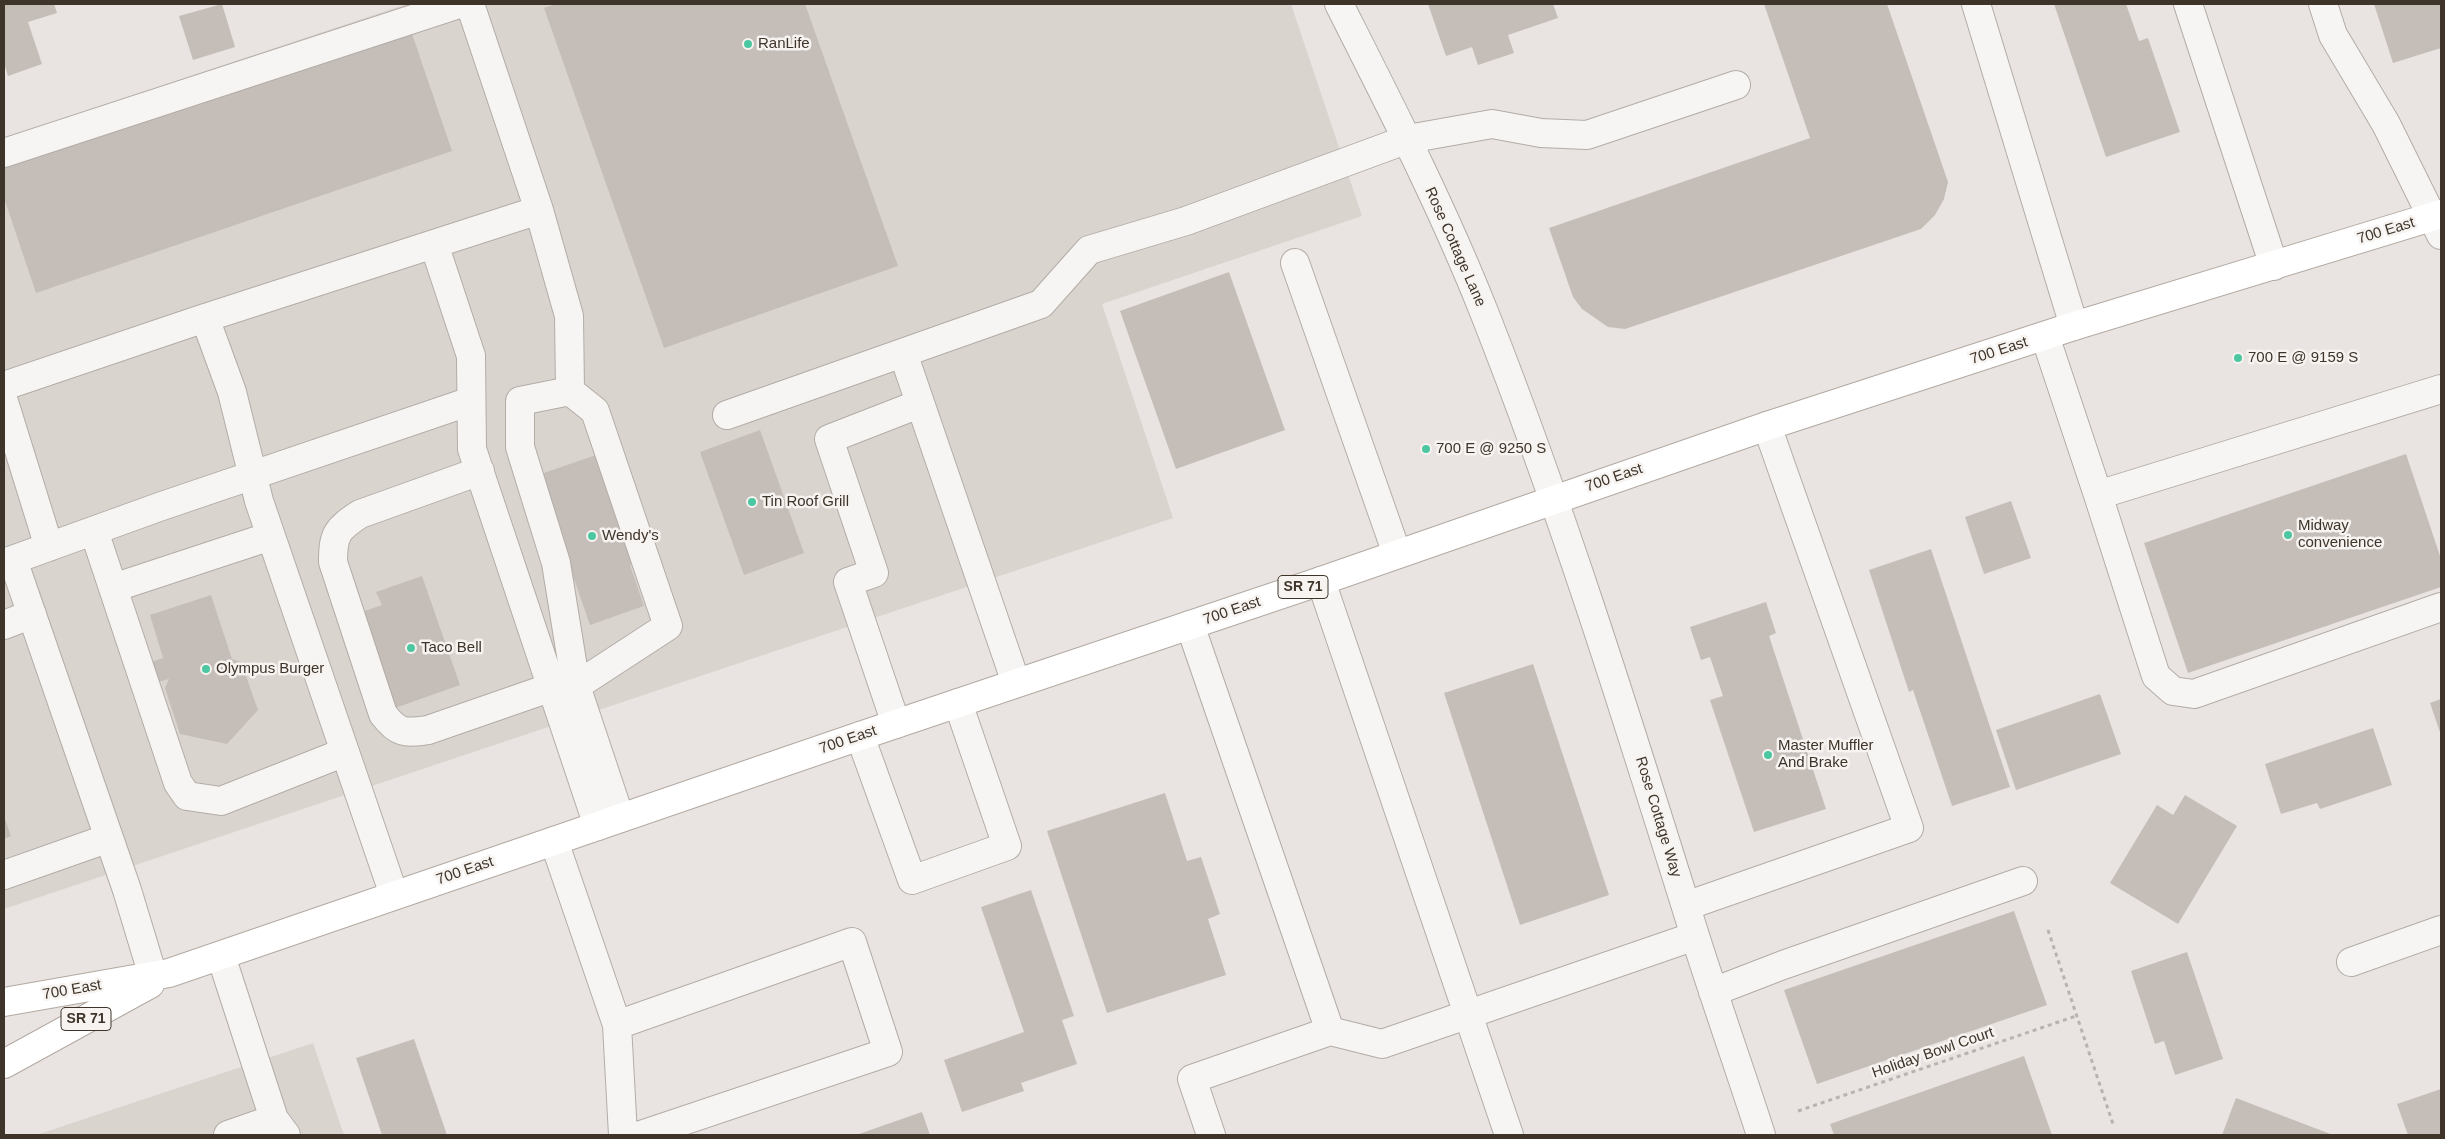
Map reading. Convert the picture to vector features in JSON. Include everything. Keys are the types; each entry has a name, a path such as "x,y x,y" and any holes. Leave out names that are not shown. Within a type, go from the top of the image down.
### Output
{"main road":[{"name":"700 East","path":"4,1002 161,975 221,956 860,736 1321,581 1767,426 2074,326 2274,266 2439,222"},
{"name":"700 East","path":"4,1064 161,975"}],"street":[{"path":"4,153 459,4"},
{"path":"470,4 539,210 569,316 570,391"},
{"name":"Rose Cottage Lane","path":"1339,4 1408,139 1483,310 1553,499"},
{"path":"1976,4 2074,326"},
{"path":"2188,4 2274,266"},
{"path":"2323,4 2333,35 2386,124 2439,222"},
{"path":"727,415 1041,304 1089,250 1186,221 1408,139 1492,124 1541,133 1587,135 1736,84"},
{"path":"4,386 205,318 539,210"},
{"path":"434,244 470,356 472,449 564,687 609,822"},
{"path":"1295,263 1398,554"},
{"path":"205,318 232,392 252,476 271,536 394,895"},
{"path":"2045,336 2156,676 2173,691 2194,694 2441,607"},
{"path":"903,353 1016,683"},
{"path":"2098,495 2441,389"},
{"path":"480,471 360,514 344,524 333,541 332,562 383,714 393,728 408,733 428,730 564,687 668,626 595,411 570,391 520,401 520,447 556,563 564,687"},
{"path":"161,975 109,838 32,614 10,573 49,547 471,401"},
{"path":"4,402 49,547"},
{"path":"896,724 848,582 874,573 829,439 919,404"},
{"path":"1686,906 1909,828 1767,426"},
{"name":"Rose Cottage Way","path":"1553,499 1610,661 1713,992 1753,1133"},
{"path":"94,531 178,783 187,796 221,801 345,752"},
{"path":"113,588 271,536"},
{"path":"1321,581 1509,1135"},
{"path":"4,624 32,614"},
{"path":"1190,625 1330,1031"},
{"path":"860,736 912,880 1007,846 958,703"},
{"path":"4,875 109,838"},
{"path":"554,841 617,1025 623,1135"},
{"path":"1713,992 2023,882"},
{"path":"2351,962 2441,930"},
{"path":"1211,1135 1192,1079 1330,1031 1382,1044 1695,936"},
{"path":"617,1025 852,942 888,1052 641,1135"},
{"path":"221,956 280,1127 228,1135"}],"path":[{"path":"2048,930 2114,1127"},
{"name":"Holiday Bowl Court","path":"1798,1111 2076,1016"}],"shaded area":[{"path":"407,4 1291,4 1362,216 1102,304 1173,518 4,909 4,138"},
{"path":"313,1043 344,1135 36,1135"}],"building":[{"path":"4,4 54,4 57,13 28,22 42,64 8,76 4,63"},
{"path":"222,4 235,47 193,60 179,16"},
{"path":"556,4 805,4 898,266 664,348 544,8"},
{"path":"1428,4 1553,4 1558,18 1508,35 1514,53 1478,65 1472,47 1446,56"},
{"path":"1764,4 1887,4 1948,182 1944,199 1935,215 1921,229 1625,329 1608,327 1582,309 1573,297 1549,228 1810,138"},
{"path":"2054,4 2126,4 2139,41 2148,38 2180,132 2106,157"},
{"path":"2374,4 2441,4 2441,48 2393,63"},
{"path":"409,25 452,151 36,293 4,198 4,163"},
{"path":"1229,272 1285,430 1176,469 1120,311"},
{"name":"Tin Roof Grill","path":"760,430 804,553 744,575 700,452"},
{"path":"2406,454 2441,559 2441,587 2188,673 2144,543"},
{"name":"Wendy's","path":"596,455 633,563 630,565 644,606 590,625 538,475"},
{"path":"2011,501 2031,558 1984,574 1965,517"},
{"path":"1931,549 2010,787 1952,806 1913,690 1909,692 1869,570"},
{"name":"Taco Bell","path":"422,576 460,685 395,708 362,612 382,605 376,592"},
{"name":"Olympus Burger","path":"211,595 232,659 241,662 258,710 227,744 180,734 165,688 169,679 158,682 152,662 163,658 150,615"},
{"name":"Master Muffler And Brake","path":"1766,602 1776,633 1769,636 1826,809 1754,832 1710,700 1723,696 1710,657 1701,660 1690,627"},
{"path":"1533,664 1609,895 1520,925 1444,693"},
{"path":"2100,694 2121,754 2016,790 1996,730"},
{"path":"2441,699 2441,735 2430,703"},
{"path":"2373,728 2392,785 2320,809 2317,803 2281,814 2265,764"},
{"path":"1165,793 1187,861 1201,857 1220,914 1208,919 1226,975 1107,1013 1047,831"},
{"path":"2185,795 2237,826 2178,924 2110,883 2157,805 2173,815"},
{"path":"4,816 11,836 4,839"},
{"path":"1031,890 1074,1016 1062,1020 1077,1064 1021,1083 1024,1091 962,1112 944,1060 1024,1032 981,907"},
{"path":"2014,911 2047,1005 1817,1084 1784,990"},
{"path":"2187,952 2223,1059 2175,1075 2164,1041 2155,1044 2131,971"},
{"path":"414,1039 447,1135 382,1135 356,1058"},
{"path":"2024,1056 2052,1135 1834,1135 1830,1124"},
{"path":"2441,1089 2441,1135 2408,1135 2397,1104"},
{"path":"2236,1098 2333,1135 2222,1135"},
{"path":"922,1112 930,1135 856,1135"}],"place":[{"name":"RanLife","path":"748,44"},
{"name":"700 E @ 9159 S","path":"2238,358"},
{"name":"700 E @ 9250 S","path":"1426,449"},
{"name":"Tin Roof Grill","path":"752,502"},
{"name":"Midway convenience","path":"2288,535"},
{"name":"Wendy's","path":"592,536"},
{"name":"Taco Bell","path":"411,648"},
{"name":"Olympus Burger","path":"206,669"},
{"name":"Master Muffler And Brake","path":"1768,755"}]}
